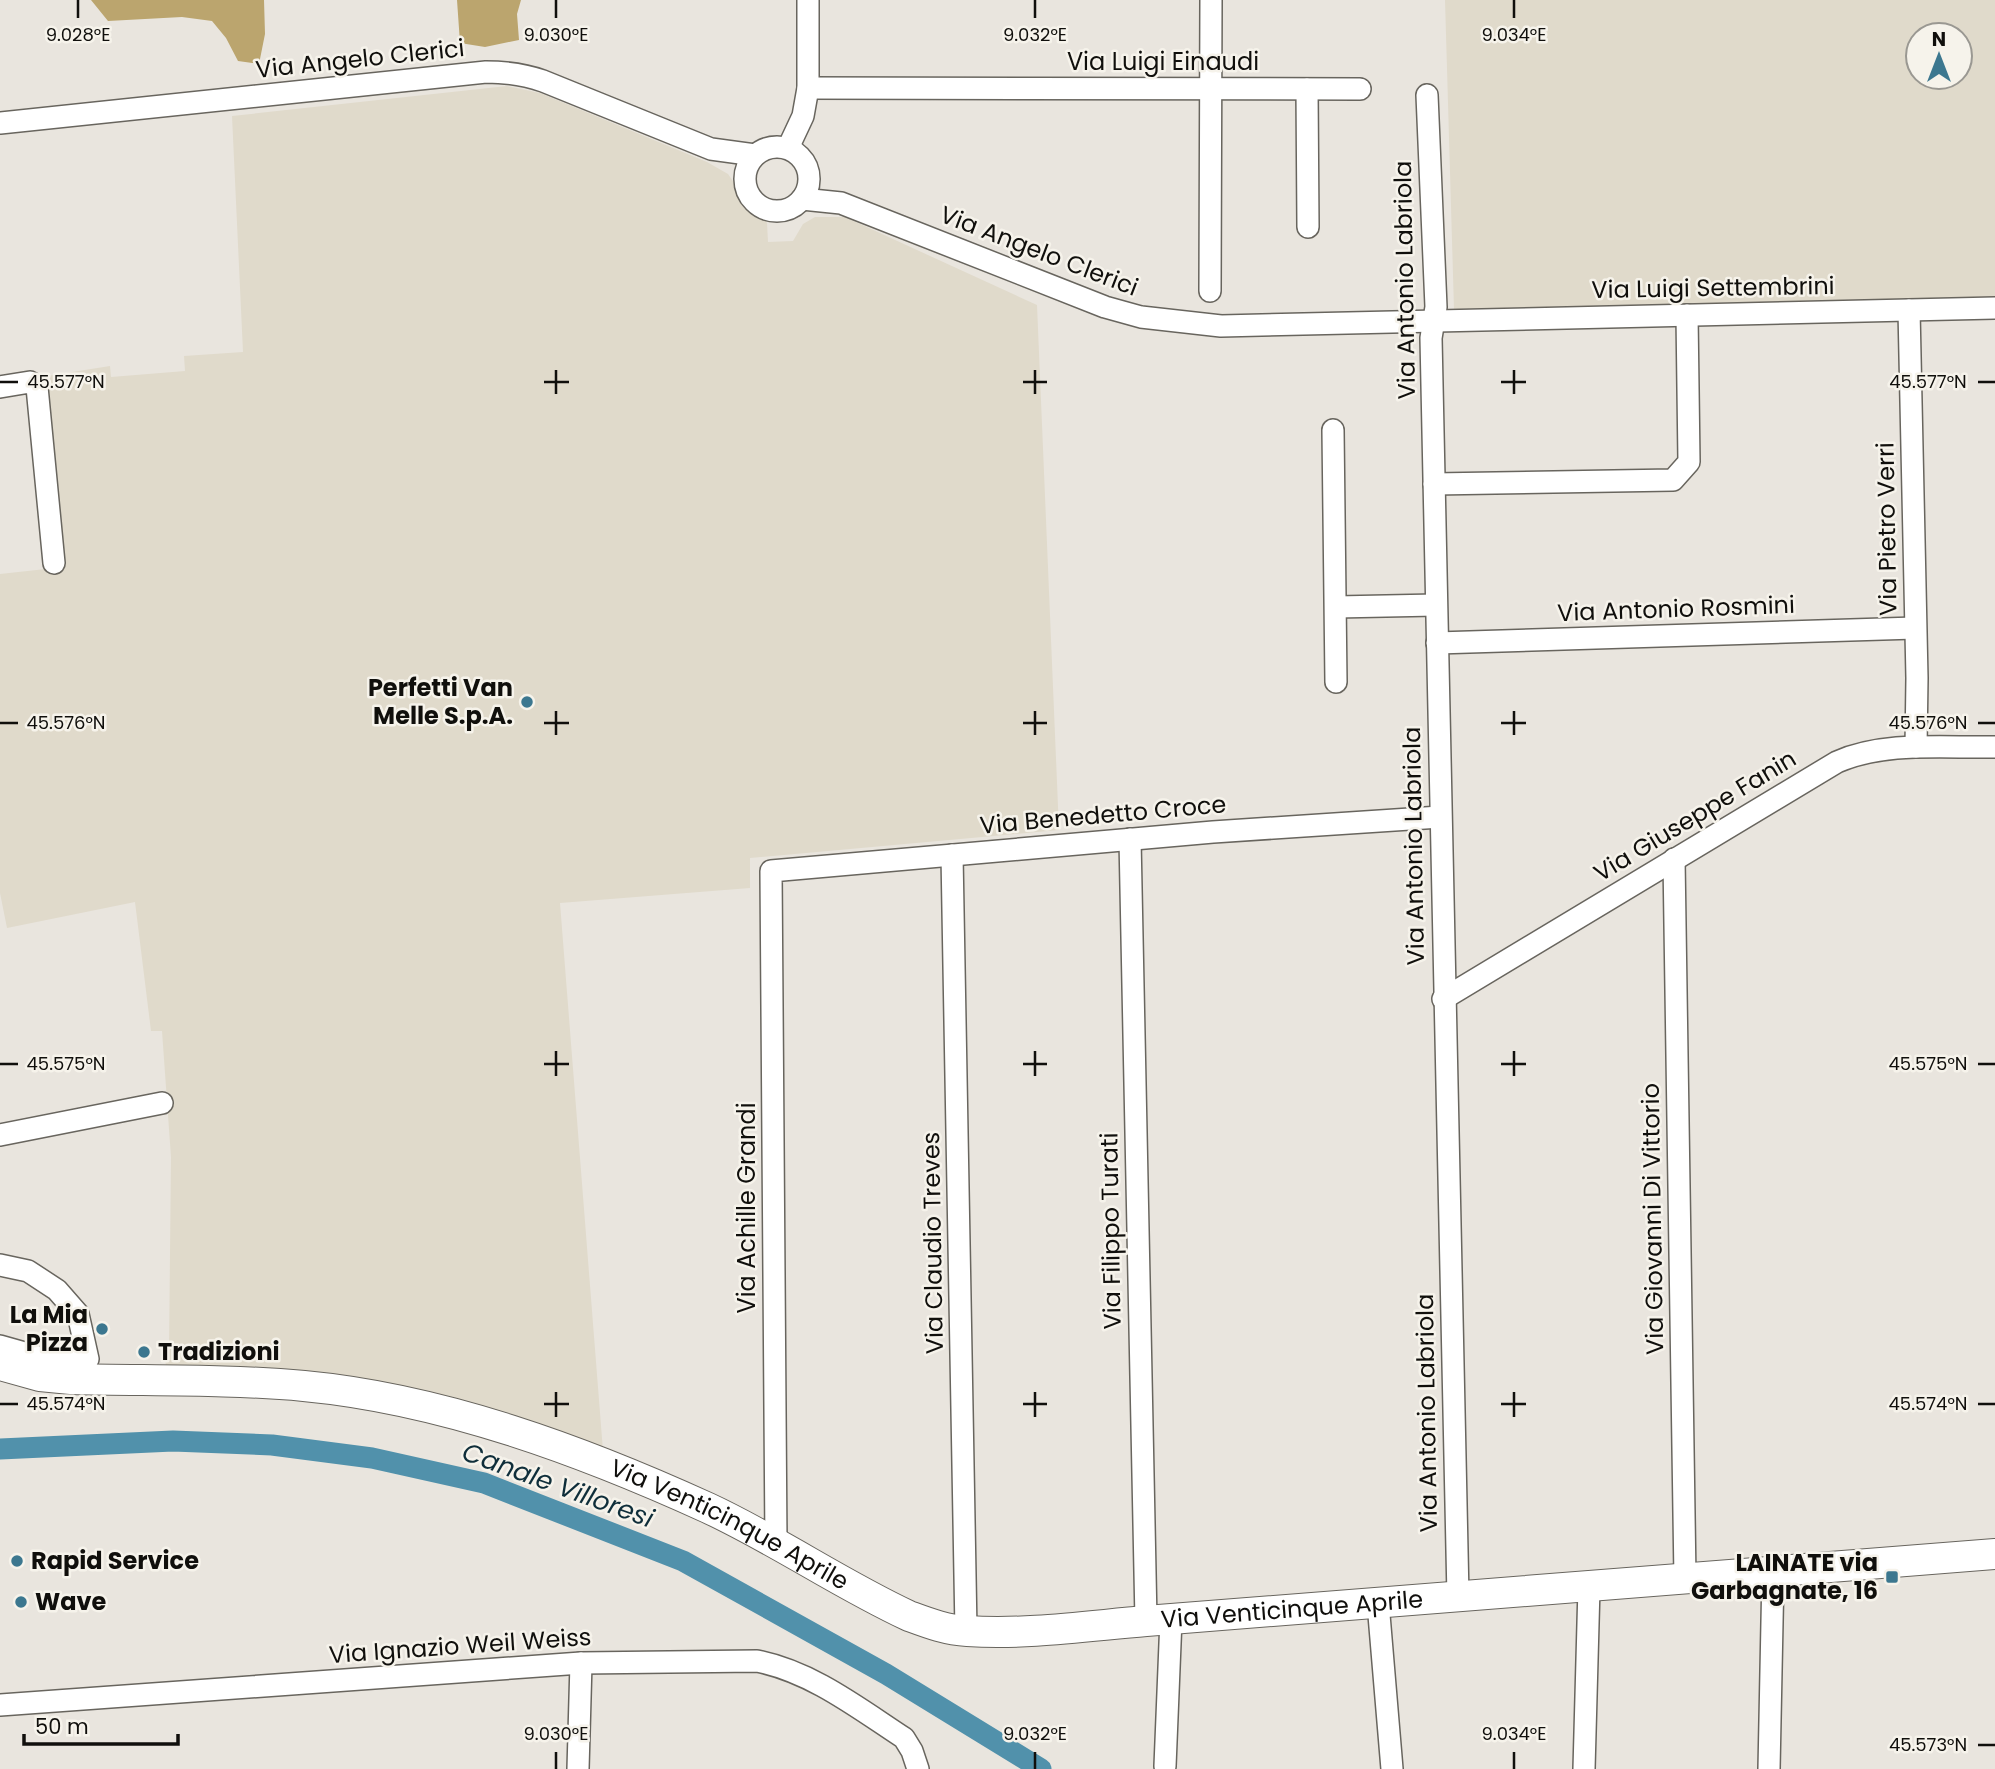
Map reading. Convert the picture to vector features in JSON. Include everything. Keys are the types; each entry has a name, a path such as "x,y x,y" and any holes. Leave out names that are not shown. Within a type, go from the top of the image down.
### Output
{"street":[{"path":"788,148 803,116 808,88 808,0"},
{"path":"1210,291 1211,0"},
{"name":"Via Angelo Clerici","path":"0,123 472,73 505,72 543,81 712,149 755,155"},
{"name":"Via Luigi Einaudi","path":"808,88 1360,89"},
{"path":"1307,89 1308,227"},
{"name":"Via Antonio Labriola","path":"1427,95 1436,306 1433,321 1436,605 1458,1597"},
{"path":"771,147 788,148 802,159 809,176 809,184 802,199 786,210 766,210 749,197 745,187 746,169 755,155 771,147"},
{"name":"Via Angelo Clerici","path":"712,149 744,177"},
{"name":"Via Angelo Clerici","path":"809,176 841,203"},
{"name":"Via Angelo Clerici","path":"802,199 841,203 1056,288 1141,317 1221,326 1433,321"},
{"name":"Via Luigi Settembrini","path":"1433,321 1995,308"},
{"name":"Via Pietro Verri","path":"1909,310 1916,747"},
{"path":"1434,484 1673,480 1689,462 1687,315"},
{"path":"0,387 22,383 37,387 54,563"},
{"path":"1333,430 1336,682"},
{"path":"1336,607 1436,605"},
{"name":"Via Antonio Rosmini","path":"1437,643 1915,628"},
{"name":"Via Giuseppe Fanin","path":"1443,999 1674,859 1858,752 1916,747 1995,747"},
{"name":"Via Benedetto Croce","path":"771,871 1130,839 1440,817"},
{"name":"Via Filippo Turati","path":"1130,839 1166,1766"},
{"name":"Via Claudio Treves","path":"952,855 966,1631"},
{"name":"Via Giovanni Di Vittorio","path":"1674,859 1685,1579"},
{"name":"Via Achille Grandi","path":"771,871 776,1544"},
{"path":"0,1135 162,1103"},
{"path":"0,1265 28,1272 57,1290 78,1314 88,1359 39,1357 0,1346"},
{"name":"Via Venticinque Aprile","path":"0,1365 40,1376 71,1379 305,1386 372,1396 493,1424 593,1458 712,1510 909,1616 936,1626 966,1631 1021,1630 1159,1620 1995,1554"},
{"path":"1769,1769 1773,1573"},
{"path":"1584,1769 1590,1587"},
{"path":"1378,1603 1392,1769"},
{"name":"Via Ignazio Weil Weiss","path":"0,1705 581,1663 736,1659 775,1664 821,1684 904,1738 918,1769"},
{"path":"578,1769 581,1663"}],"shaded area":[{"path":"91,0 264,0 265,34 259,64 238,61 226,38 212,21 182,17 108,21"},
{"path":"457,0 521,0 517,14 519,40 485,47 460,43"},
{"path":"1445,0 1995,0 1995,298 1454,309"},
{"name":"Perfetti Van Melle S.p.A.","path":"507,86 540,93 707,162 728,174 748,203 767,223 768,242 793,241 803,224 815,217 845,217 1037,305 1059,830 750,858 750,888 560,903 603,1451 166,1369 165,1354 169,1353 171,1157 162,1031 151,1031 135,902 7,928 0,893 0,574 64,567 47,376 110,366 111,377 185,371 184,356 243,352 232,116"}],"waterway":[{"name":"Canale Villoresi","path":"0,1449 173,1441 272,1445 372,1458 484,1483 683,1561 886,1674 1041,1769"}],"place":[{"name":"Perfetti Van Melle S.p.A.","path":"527,702"},
{"name":"La Mia Pizza","path":"102,1329"},
{"name":"Tradizioni","path":"144,1352"},
{"name":"Rapid Service","path":"17,1561"},
{"name":"LAINATE via Garbagnate, 16","path":"1892,1577"},
{"name":"Wave","path":"21,1602"}]}
